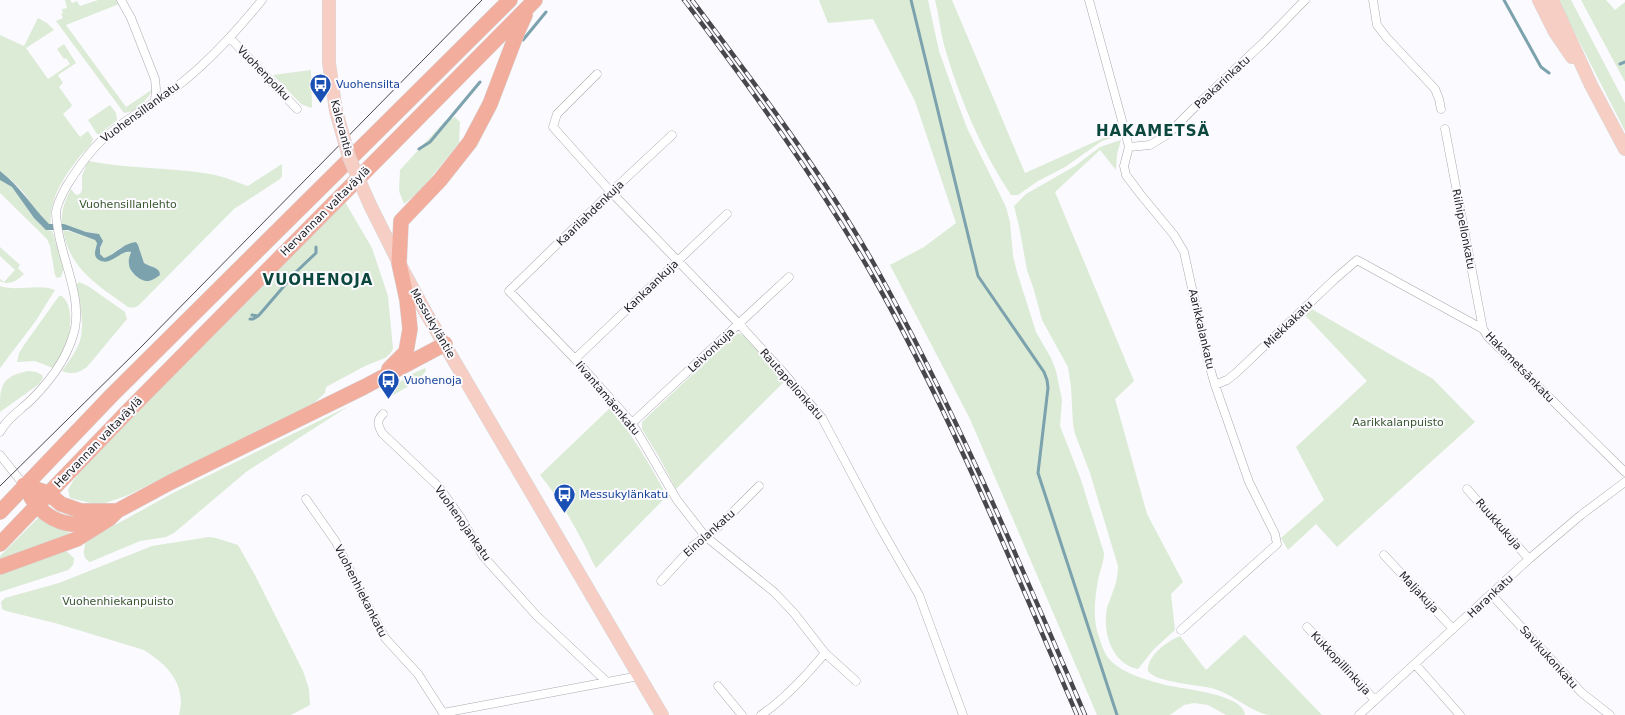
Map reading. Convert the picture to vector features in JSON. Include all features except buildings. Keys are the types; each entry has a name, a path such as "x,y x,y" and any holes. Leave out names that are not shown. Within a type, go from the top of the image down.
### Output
{"highway":[{"name":"Hervannan valtaväylä","path":"0,512 112,395 510,0"},
{"name":"Hervannan valtaväylä","path":"0,544 36,505 533,3"},
{"path":"378,379 406,352 408,343 410,329 409,317 399,263 401,220 440,180 470,142 490,104 517,33 533,3"},
{"path":"0,567 77,539 109,519 117,511 171,482 445,344"},
{"path":"24,486 48,493 62,504 81,512 117,511"},
{"path":"24,486 36,505 47,515 56,520 70,525 83,526 99,524"}],"main road":[{"name":"Kalevantie","path":"329,0 329,63 336,110 349,157 370,205"},
{"path":"1539,0 1555,32 1591,85"},
{"path":"1552,0 1591,85 1625,149"},
{"name":"Messukyläntie","path":"370,205 399,263 445,344 639,676"},
{"path":"639,676 662,715"}],"street":[{"path":"121,0 131,18 155,79 155,100"},
{"name":"Vuohensillankatu","path":"0,432 4,424 32,399 51,378 64,359 70,346 75,326 75,304 60,240 56,214 58,203 66,187 80,165 100,142 125,121 174,88 186,78 230,38 262,0"},
{"name":"Aarikkalankatu","path":"1089,0 1129,147 1124,166 1126,175 1174,235 1184,252 1208,361 1215,385 1249,482 1275,534 1277,544 1181,630"},
{"name":"Paakarinkatu","path":"1129,147 1150,145 1168,134 1264,42 1305,0"},
{"path":"1373,0 1376,25 1435,89 1441,108"},
{"name":"Vuohenpolku","path":"230,38 297,109"},
{"name":"Rautapellonkatu","path":"597,74 557,114 553,127 611,192 739,324 814,408 829,429 878,525 919,595 963,715"},
{"name":"Riihipellonkatu","path":"1444,129 1483,329"},
{"name":"Kaarilahdenkuja","path":"508,291 672,135"},
{"name":"Kankaankuja","path":"575,358 727,214"},
{"name":"Hakametsänkatu","path":"1357,260 1483,329 1488,337 1625,472"},
{"name":"Miekkakatu","path":"1215,385 1236,374 1335,279 1357,260"},
{"name":"Leivonkuja","path":"632,423 789,277"},
{"name":"Iivantamäenkatu","path":"508,291 575,358 632,423 678,500 705,536 774,592 794,613 826,653 856,681"},
{"name":"Vuohenojankatu","path":"383,414 379,418 378,424 382,433 439,487 461,518 483,556 536,614 607,682"},
{"path":"0,455 24,486"},
{"name":"Harankatu","path":"1359,715 1530,559 1581,515 1625,482"},
{"name":"Einolankatu","path":"660,581 694,545 717,528 759,486"},
{"name":"Ruukkukuja","path":"1468,489 1530,559"},
{"name":"Vuohenhiekankatu","path":"306,499 336,542 357,586 385,638 418,674 444,714 639,676"},
{"name":"Maljakuja","path":"1384,555 1453,629"},
{"name":"Savikukonkatu","path":"1492,594 1582,693 1610,715"},
{"name":"Kukkopillinkuja","path":"1307,627 1375,700"},
{"path":"761,715 800,682 826,653"},
{"path":"1415,664 1460,715"},
{"path":"718,686 742,715"}],"green space":[{"path":"65,0 70,0 72,3 77,1 80,6 98,0 117,0 119,4 66,25 126,107 153,89 145,101 137,108 124,113 56,21 63,18 61,14 63,13 62,9 67,8"},
{"path":"819,0 928,0 939,51 967,128 1006,207 1010,222 1013,256 1017,272 1036,332 1051,358 1056,371 1062,400 1060,426 1080,477 1104,553 1095,599 1096,625 1103,649 1109,659 1121,669 1143,679 1224,697 1242,708 1245,715 1226,715 1208,705 1194,703 1184,705 1170,715 1097,715 970,419 890,265 924,247 956,223 915,101 873,19 828,23"},
{"path":"935,0 952,0 1025,173 1119,131 1120,135 1102,141 1065,167 1038,181 1018,195 1011,195 990,160 964,103 944,45"},
{"path":"1558,0 1571,0 1625,103 1625,131"},
{"path":"1581,0 1606,0 1615,10 1625,2 1625,82"},
{"path":"38,18 47,23 54,30 26,48 48,79 70,64 66,58 64,59 57,49 64,44 76,63 58,75 63,83 59,87 72,105 63,114 80,137 88,131 93,139 90,145 67,173 58,190 52,207 51,225 43,219 23,192 0,171 0,35 24,46"},
{"path":"311,70 311,108 301,104 273,75"},
{"path":"110,105 116,113 117,120 100,134 97,134 88,120"},
{"path":"455,117 460,122 459,143 420,191 404,204 399,191 400,170 444,122"},
{"path":"1121,140 1117,154 1116,170 1100,150 1055,192 1134,381 1115,399 1147,514 1183,582 1171,594 1175,630 1154,649 1138,669 1121,661 1115,654 1108,637 1106,627 1107,608 1116,584 1118,566 1090,473 1075,434 1068,367 1042,320 1027,270 1014,206 1026,194 1075,166 1100,147"},
{"name":"Vuohensillanlehto","path":"88,161 103,164 210,174 248,186 282,164 282,176 280,179 234,209 139,305 131,308 96,284 87,275 72,256 67,244 63,230 95,240 97,243 95,251 96,257 104,262 122,253 130,252 132,253 129,264 135,275 144,280 150,281 160,275 157,269 144,263 136,242 120,248 108,257 104,258 101,257 99,251 102,245 95,233 86,232 62,224 63,210 67,197 71,189 76,195 80,194 82,190 82,176"},
{"path":"0,180 13,188 42,226 47,230 52,231 64,268 61,277 57,278 55,275 50,246 47,239 0,193"},
{"path":"345,202 372,248 388,296 393,349 390,354 385,358 365,366 326,387 325,393 313,404 126,496 99,505 70,498 68,490 73,481 92,457"},
{"path":"0,247 20,265 18,268 24,274 19,279 10,283 7,283 0,281 0,279 4,282 15,270 0,256"},
{"path":"79,282 88,286 125,312 127,319 87,367 78,372 69,373 62,371 80,341 82,327 77,284"},
{"path":"0,286 7,288 42,287 55,290 35,322 0,368"},
{"path":"59,296 62,296 68,306 70,312 70,326 66,345 53,368 35,361 17,362 19,353 24,345"},
{"name":"Aarikkalanpuisto","path":"1310,308 1433,379 1475,422 1337,547 1316,524 1288,550 1281,538 1324,500 1296,447 1367,381 1304,314"},
{"path":"739,333 744,336 785,381 676,489 642,429 642,422 732,337"},
{"path":"425,368 426,371 423,375 407,387 393,395 389,390 408,376"},
{"path":"28,371 36,372 42,375 43,378 39,384 0,412 0,395 4,384 12,376"},
{"path":"349,406 246,472 174,533 166,537 140,541 90,562 85,558 84,553 86,541 173,493"},
{"path":"610,408 634,440 667,496 596,568 570,518 540,475"},
{"path":"41,515 74,536 0,564 0,556"},
{"name":"Vuohenhiekanpuisto","path":"209,537 238,545 256,577 303,671 309,689 310,705 291,715 179,715 181,704 180,694 174,677 161,662 144,650 55,623 2,609 1,602 5,598 59,583 152,546"},
{"path":"66,551 74,558 73,565 68,570 0,592 0,574"},
{"path":"1244,635 1322,715 1270,715 1256,711 1227,694 1211,688 1159,678 1152,675 1148,671 1151,659 1159,649 1180,636 1206,670"}],"water":[{"path":"0,171 14,183 49,224 64,224 86,232 99,234 103,241 100,248 100,254 104,258 127,244 136,242 144,263 157,269 160,272 160,275 149,281 142,280 131,270 129,261 131,252 123,253 111,260 103,262 96,256 95,252 97,243 95,240 68,230 46,230 34,218 12,187 0,180"}],"waterway":[{"path":"911,0 978,276 1044,372 1047,380 1048,388 1038,473 1117,715"},
{"name":"Vuohenoja","path":"1504,0 1541,67 1549,73"},
{"name":"Vuohenoja","path":"523,40 546,12"},
{"name":"Vuohenoja","path":"1620,64 1625,62"},
{"name":"Vuohenoja","path":"419,149 430,142 480,82"},
{"name":"Vuohenoja","path":"252,315 258,316 260,314 297,271 316,253 316,247"},
{"name":"Vuohenoja","path":"250,319 258,316"}],"tram line":[{"path":"0,486 141,347 482,0"}],"railway":[{"path":"684,0 803,165 847,233 898,322 979,488 1077,715"},
{"path":"692,0 764,96 810,162 854,229 874,264 932,374 986,487 1085,715"}],"place":[{"name":"Vuohensilta","path":"320,104"},
{"name":"Vuohenoja","path":"389,400"},
{"name":"Messukylänkatu","path":"564,514"}],"district":[{"name":"HAKAMETSÄ","path":"1153,131"},
{"name":"VUOHENOJA","path":"318,280"}]}
